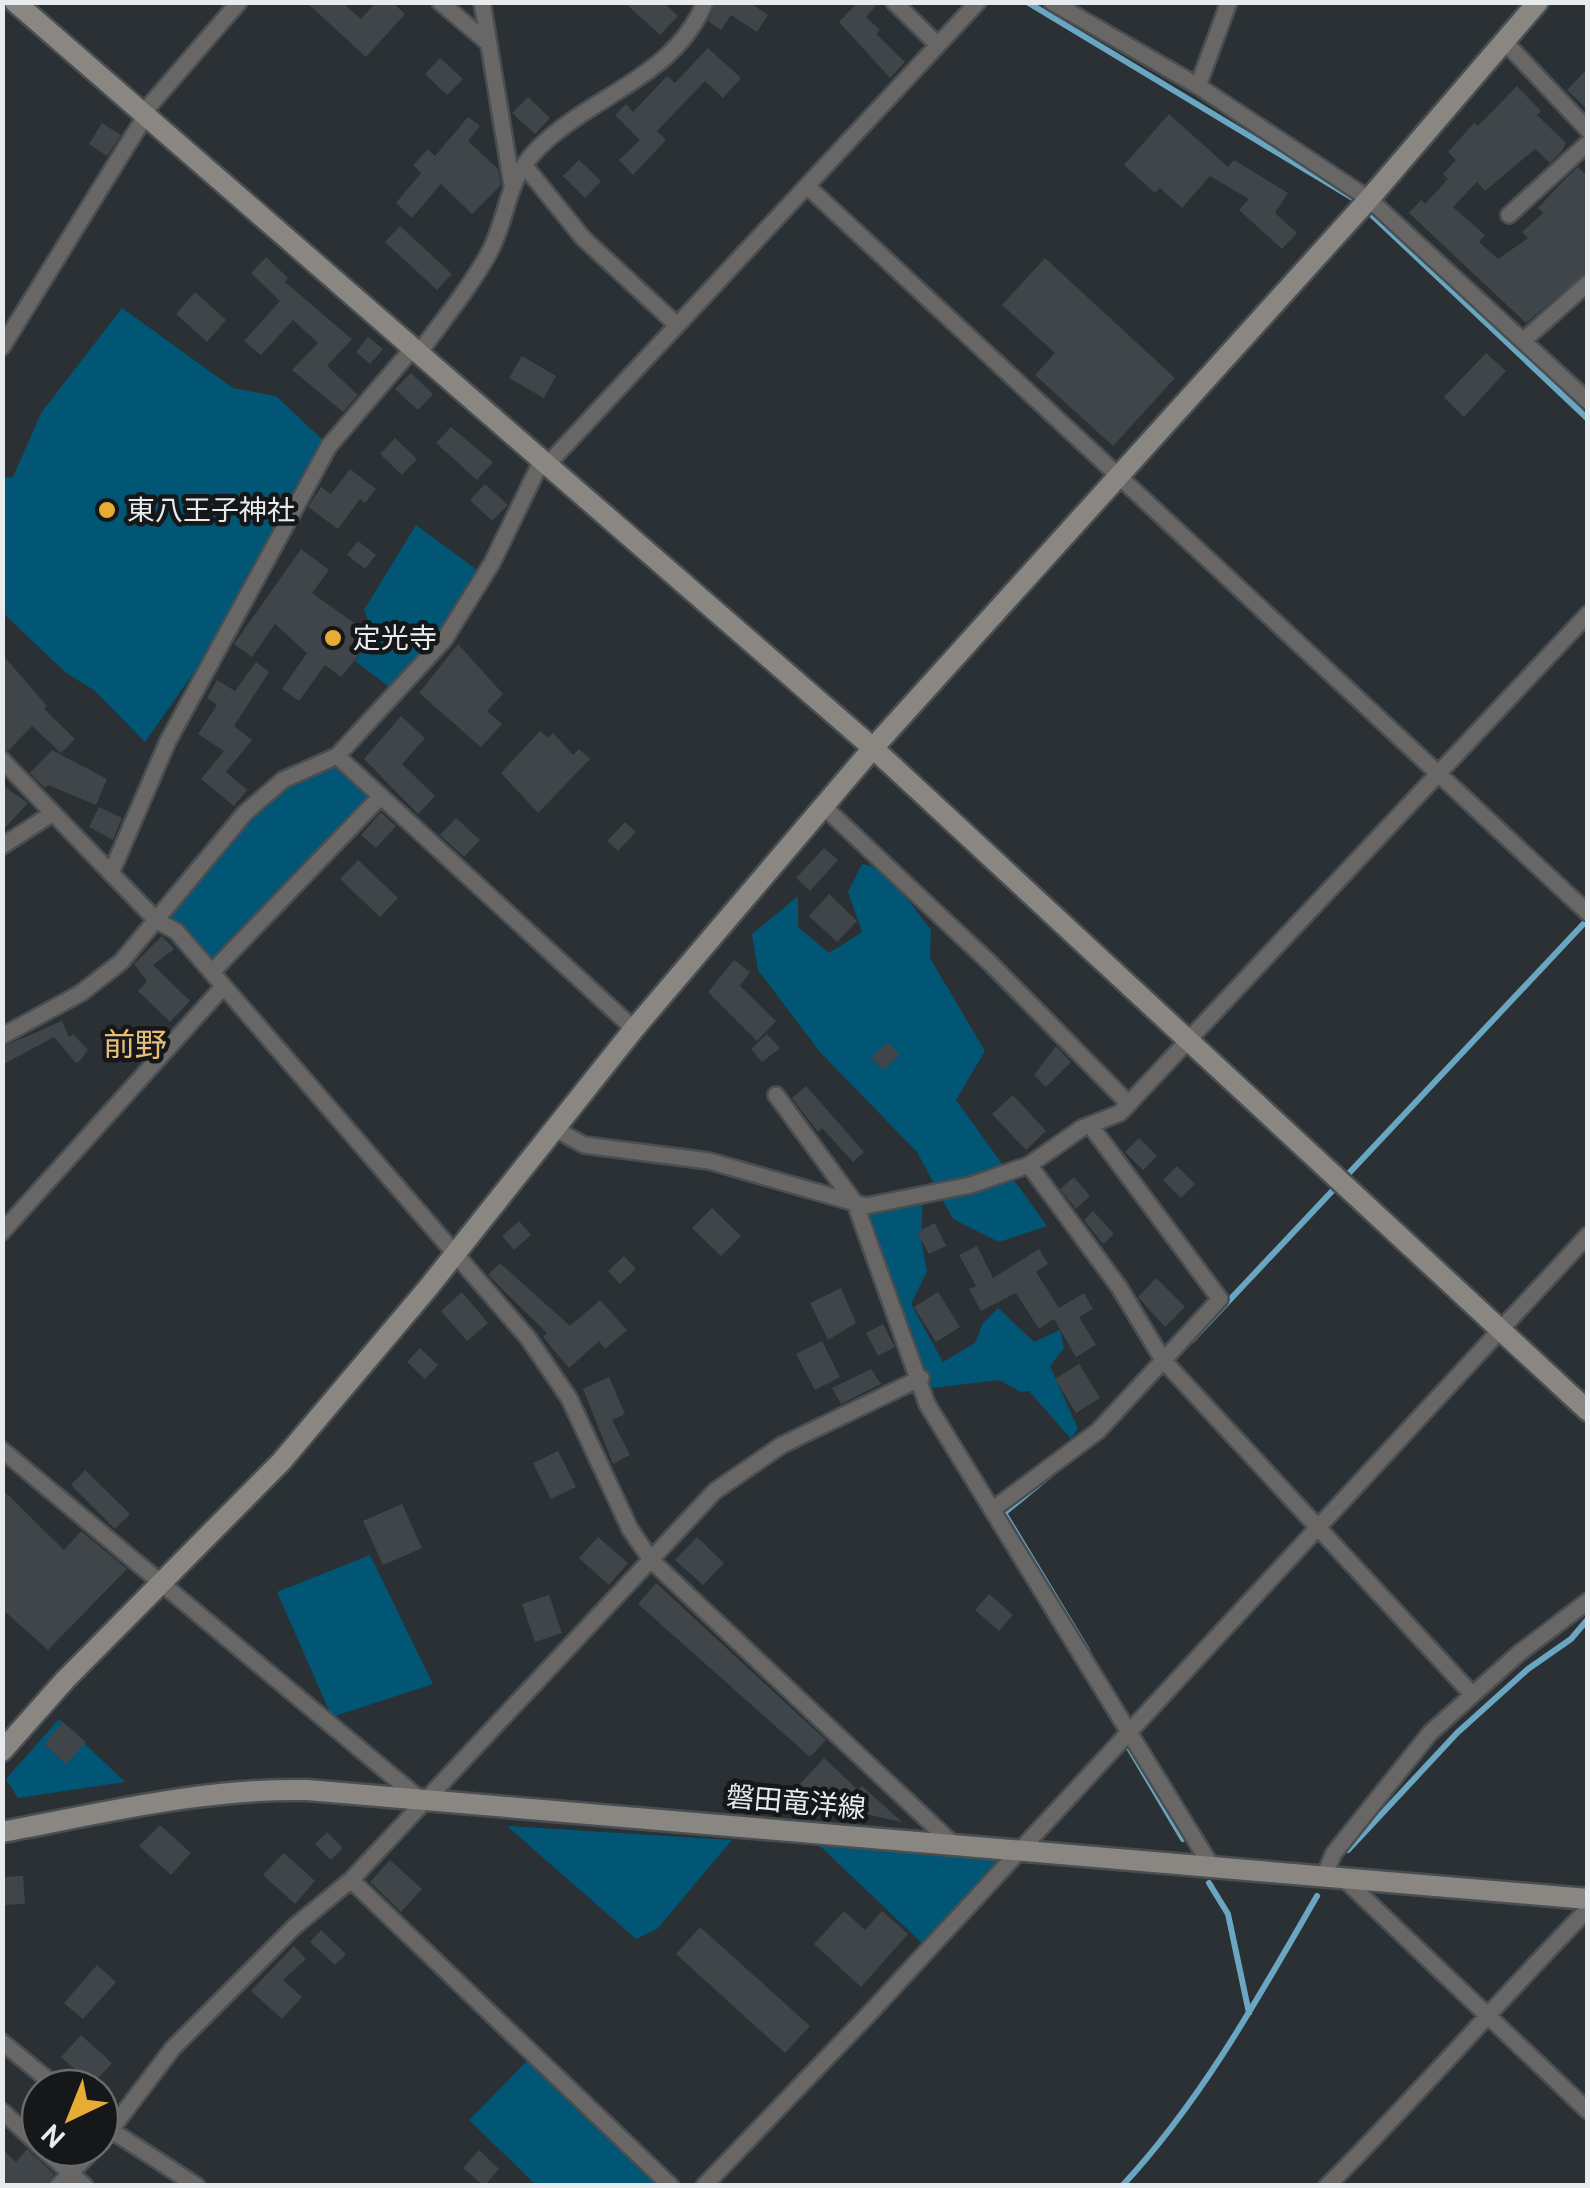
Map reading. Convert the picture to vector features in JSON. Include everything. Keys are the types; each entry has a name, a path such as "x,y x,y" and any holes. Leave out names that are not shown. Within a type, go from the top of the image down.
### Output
{"street":[{"path":"15,2 873,748 1588,1411"},
{"path":"2,346 145,114 239,2"},
{"path":"440,2 487,42"},
{"path":"482,2 512,185"},
{"path":"111,873 168,741 329,446 416,350 492,248 512,185 524,166 547,140 667,59 686,38 705,2"},
{"path":"894,2 938,45"},
{"path":"2,1036 81,993 121,962 245,813 283,780 338,756 444,640 492,563 546,461 978,2"},
{"path":"1052,2 1198,86 1362,207 1524,340 1588,401"},
{"path":"1198,86 1229,2"},
{"path":"2,1751 281,1462 456,1254 634,1029 823,806 1362,207 1538,2"},
{"path":"1505,42 1588,130"},
{"path":"1510,215 1588,142"},
{"path":"524,166 583,238 677,326"},
{"path":"807,186 1588,913"},
{"path":"1524,340 1588,284"},
{"path":"554,1129 584,1145 709,1161 866,1206 971,1185 1029,1166 1090,1125 1120,1113 1588,614"},
{"path":"338,756 634,1029"},
{"path":"2,760 158,922 176,930 528,1338 569,1398 630,1529 652,1561 950,1842"},
{"path":"212,972 382,796"},
{"path":"823,806 990,963 1129,1104"},
{"path":"2,846 54,813"},
{"path":"2,1232 224,987"},
{"path":"776,1095 855,1203 921,1378 927,1404 1212,1867"},
{"path":"992,1510 1098,1431 1220,1298 1090,1125"},
{"path":"1029,1166 1118,1287 1163,1360 1471,1694"},
{"path":"704,2186 868,2015 1588,1235"},
{"path":"120,2114 173,2048 294,1927 351,1880 421,1800 450,1776 715,1491 782,1445 921,1378"},
{"path":"2,1450 421,1800"},
{"path":"1588,1602 1572,1609 1471,1694 1388,1780 1334,1853 1334,1877 1588,2111"},
{"name":"磐田竜洋線","path":"2,1832 254,1789 950,1842 1588,1900"},
{"path":"351,1880 663,2183"},
{"path":"1327,2186 1396,2118 1486,2013 1588,1909"},
{"path":"2,2042 34,2068"},
{"path":"120,2146 197,2186"},
{"path":"63,2179 86,2186"}],"shaded area":[{"path":"122,308 233,388 276,396 329,446 243,603 145,742 95,691 65,672 3,613 2,478 13,477 41,413"},
{"path":"416,525 484,575 448,634 388,686 355,661 374,637 364,610"},
{"path":"337,756 381,796 212,972 157,921 245,813"},
{"path":"862,864 874,867 902,892 931,930 930,958 985,1051 956,1100 1047,1226 999,1242 953,1219 917,1152 820,1052 758,970 752,934 798,896 798,927 829,953 862,932 848,892"},
{"path":"923,1195 921,1239 927,1271 911,1304 943,1362 975,1343 983,1323 998,1308 1034,1342 1060,1330 1064,1348 1050,1366 1078,1429 1071,1439 1029,1391 1021,1392 999,1380 933,1388 919,1371 859,1211 890,1211"},
{"path":"370,1555 433,1684 332,1717 277,1592"},
{"path":"59,1719 125,1782 18,1798 6,1779"},
{"path":"507,1826 732,1840 657,1929 636,1939"},
{"path":"819,1845 1000,1859 928,1949"},
{"path":"535,2053 662,2178 655,2185 536,2185 469,2120"}],"building":[{"path":"306,2 342,2 361,19 376,2 392,2 405,14 366,57"},
{"path":"624,2 663,2 678,16 660,35"},
{"path":"716,2 749,2 768,15 757,32 731,15 721,30 708,21"},
{"path":"858,2 879,2 866,17 880,30 876,34 905,62 890,78 839,22"},
{"path":"708,48 741,78 723,98 705,81 657,131 666,140 633,175 619,160 640,140 615,115 626,104 633,112 667,76 675,83"},
{"path":"440,58 463,79 447,95 425,74"},
{"path":"1588,68 1588,110 1567,90"},
{"path":"1517,86 1541,111 1537,115 1566,143 1562,151 1550,163 1535,149 1485,191 1477,182 1453,207 1485,235 1479,242 1498,259 1528,238 1522,232 1543,213 1538,208 1578,167 1588,177 1588,271 1526,323 1409,213 1421,200 1425,204 1448,179 1443,174 1456,160 1448,152"},
{"path":"528,97 550,118 535,134 512,113"},
{"path":"1169,114 1228,167 1234,160 1288,193 1275,213 1297,233 1282,249 1239,210 1249,199 1210,176 1182,208 1160,188 1155,193 1124,165"},
{"path":"468,117 480,126 468,141 498,169 501,185 472,214 441,184 412,218 396,203 421,173 413,165 428,149 435,156"},
{"path":"102,123 121,135 107,156 89,144"},
{"path":"579,160 601,181 585,198 563,176"},
{"path":"400,226 452,274 437,290 385,242"},
{"path":"266,257 288,278 285,282 352,339 327,366 358,395 343,412 292,370 318,343 293,320 261,355 244,341 280,301 251,273"},
{"path":"1045,258 1175,378 1113,446 1035,375 1055,353 1002,305"},
{"path":"195,292 226,320 207,342 176,314"},
{"path":"368,337 383,349 370,364 356,352"},
{"path":"1486,353 1506,371 1464,417 1444,397"},
{"path":"522,356 556,376 544,398 509,378"},
{"path":"411,373 433,394 418,410 395,389"},
{"path":"451,427 493,462 477,480 436,443"},
{"path":"395,438 417,459 402,475 380,454"},
{"path":"350,469 376,489 365,503 360,499 338,529 308,507 321,487 331,494"},
{"path":"485,484 508,505 492,521 470,500"},
{"path":"358,541 376,555 365,569 347,555"},
{"path":"301,549 329,570 312,593 374,637 341,677 325,665 299,701 282,689 307,653 275,624 252,657 234,644"},
{"path":"458,644 503,694 487,711 502,724 481,747 419,693"},
{"path":"2,654 47,706 44,709 75,739 61,753 32,726 8,751 2,749"},
{"path":"256,662 269,672 234,726 252,740 226,772 247,790 234,806 201,779 224,751 198,734 217,705 207,698 217,680 235,691"},
{"path":"401,716 425,738 402,764 435,796 418,814 364,759"},
{"path":"540,731 548,738 553,733 573,755 579,749 590,759 538,813 501,773"},
{"path":"52,750 107,779 96,805 48,785 45,788 30,773"},
{"path":"2,785 28,803 2,831"},
{"path":"99,807 122,818 113,840 89,827"},
{"path":"381,812 396,826 376,848 361,835"},
{"path":"456,818 480,840 464,857 440,835"},
{"path":"625,822 636,832 618,851 607,841"},
{"path":"824,848 838,860 810,891 796,878"},
{"path":"358,860 398,898 380,917 340,879"},
{"path":"829,894 857,921 837,942 809,916"},
{"path":"162,936 174,949 153,965 190,1001 170,1022 138,991 147,981 134,964"},
{"path":"734,960 750,972 740,986 776,1021 757,1041 708,992"},
{"path":"62,1021 69,1037 73,1034 88,1050 80,1061 76,1063 54,1037 2,1065 2,1047"},
{"path":"767,1034 780,1048 762,1062 751,1049"},
{"path":"888,1042 900,1055 883,1070 871,1057"},
{"path":"1056,1046 1071,1062 1046,1087 1034,1075"},
{"path":"806,1086 864,1152 853,1162 822,1128 818,1132 792,1098"},
{"path":"1013,1095 1046,1131 1026,1150 992,1114"},
{"path":"1139,1138 1157,1156 1143,1170 1125,1152"},
{"path":"1177,1166 1195,1184 1181,1198 1163,1180"},
{"path":"1074,1177 1090,1196 1076,1209 1060,1189"},
{"path":"712,1208 741,1236 721,1256 692,1228"},
{"path":"1093,1211 1114,1234 1103,1244 1084,1220"},
{"path":"519,1221 531,1235 514,1250 502,1236"},
{"path":"935,1223 946,1246 929,1254 917,1232"},
{"path":"977,1246 993,1278 1039,1249 1048,1264 1036,1272 1059,1308 1084,1293 1093,1309 1079,1317 1096,1345 1076,1357 1054,1319 1039,1329 1016,1293 981,1311 969,1289 976,1286 959,1255"},
{"path":"624,1256 636,1269 620,1284 608,1271"},
{"path":"500,1263 570,1326 600,1300 627,1330 605,1349 599,1341 569,1368 543,1337 547,1333 488,1275"},
{"path":"1156,1278 1185,1307 1165,1327 1138,1297"},
{"path":"841,1288 856,1323 828,1340 810,1303"},
{"path":"462,1292 488,1323 467,1341 441,1311"},
{"path":"938,1292 960,1327 936,1342 914,1307"},
{"path":"883,1324 895,1347 878,1356 866,1333"},
{"path":"822,1341 840,1377 815,1390 796,1354"},
{"path":"420,1348 438,1365 425,1379 407,1362"},
{"path":"1079,1364 1100,1398 1076,1413 1055,1379"},
{"path":"871,1369 881,1384 841,1404 832,1388"},
{"path":"609,1377 625,1414 612,1420 630,1455 613,1464 583,1389"},
{"path":"558,1451 576,1487 551,1499 533,1463"},
{"path":"85,1470 130,1514 115,1529 71,1485"},
{"path":"2,1489 64,1550 81,1531 127,1569 48,1650 2,1609"},
{"path":"402,1504 422,1548 383,1565 363,1521"},
{"path":"598,1537 628,1563 609,1585 579,1558"},
{"path":"697,1537 724,1563 703,1585 675,1560"},
{"path":"656,1583 826,1740 810,1757 638,1604"},
{"path":"989,1594 1013,1615 999,1631 975,1610"},
{"path":"549,1595 562,1633 535,1642 522,1604"},
{"path":"63,1722 86,1742 66,1764 44,1744"},
{"path":"824,1758 858,1790 862,1786 902,1822 819,1804 799,1785"},
{"path":"160,1825 191,1853 171,1875 139,1846"},
{"path":"327,1832 343,1848 331,1860 315,1844"},
{"path":"284,1853 315,1881 295,1904 263,1875"},
{"path":"390,1860 422,1889 401,1912 370,1882"},
{"path":"23,1876 25,1904 2,1905 2,1877"},
{"path":"844,1911 865,1930 882,1911 908,1934 861,1987 814,1944"},
{"path":"700,1927 810,2026 785,2053 676,1954"},
{"path":"321,1930 346,1954 335,1965 310,1942"},
{"path":"294,1946 306,1959 283,1980 302,1997 282,2019 251,1991"},
{"path":"97,1965 116,1982 83,2019 64,2003"},
{"path":"81,2035 112,2063 107,2068 73,2068 61,2057"},
{"path":"2,2149 16,2162 20,2157 20,2168 48,2168 54,2174 46,2186 2,2186"},
{"path":"479,2150 499,2169 484,2186 463,2168"}],"waterway":[{"path":"1027,2 1356,200 1588,419"},
{"path":"1192,1340 1588,919"},
{"path":"1049,1476 1004,1513 1087,1650"},
{"path":"1348,1850 1457,1733 1528,1669 1571,1639 1588,1619"},
{"path":"1125,1741 1183,1839"},
{"path":"1209,1883 1228,1914 1249,2013"},
{"path":"1122,2186 1203,2084 1317,1896"}],"place":[{"name":"東八王子神社","path":"107,510"},
{"name":"定光寺","path":"333,638"}],"district":[{"name":"前野","path":"135,1045"}]}
